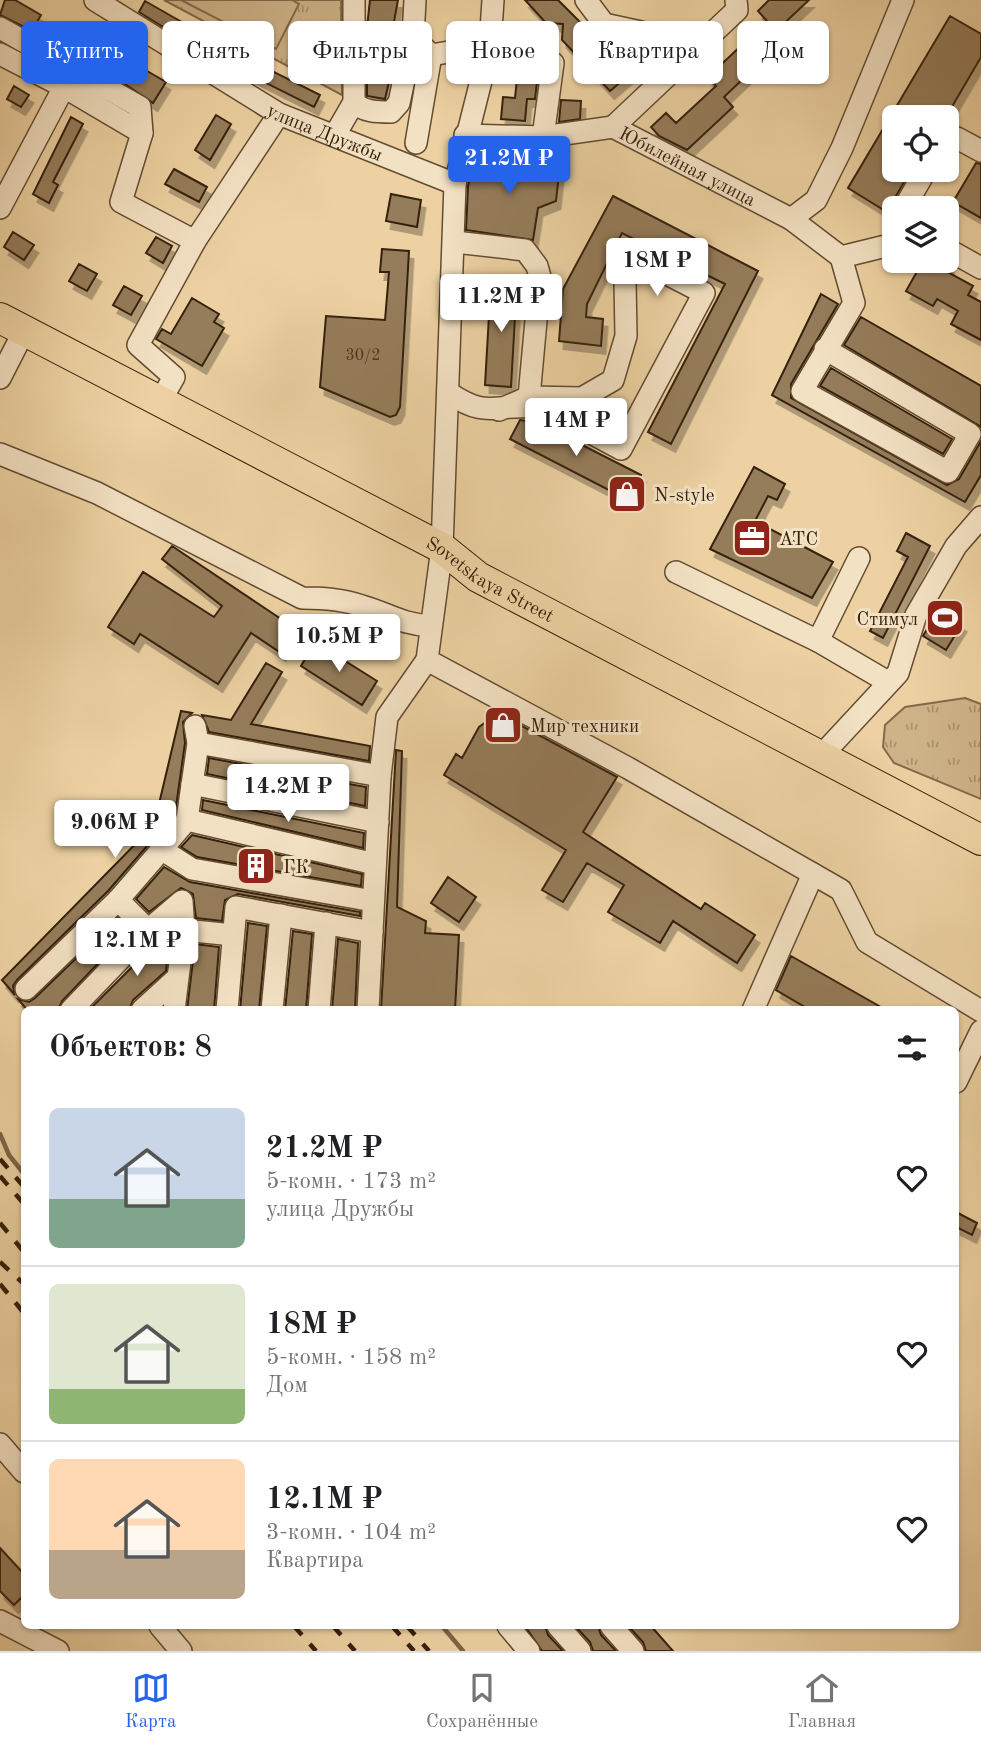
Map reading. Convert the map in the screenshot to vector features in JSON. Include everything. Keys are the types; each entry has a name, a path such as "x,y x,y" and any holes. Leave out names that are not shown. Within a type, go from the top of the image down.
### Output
{"highway":[{"name":"Sovetskaya Street","path":"12,324 442,548 478,577 981,840"}],"street":[{"name":"улица Дружбы","path":"95,0 279,114 455,184"},
{"path":"335,135 354,102 354,0"},
{"path":"414,21 415,0"},
{"path":"491,21 492,0"},
{"path":"586,0 602,21"},
{"path":"613,127 737,10 736,0"},
{"path":"790,219 816,200 842,148 903,0"},
{"path":"0,28 140,107 142,133 121,202 195,241"},
{"path":"0,54 64,87 142,133"},
{"path":"354,102 359,107 391,112 398,103 402,84"},
{"path":"416,143 426,84"},
{"path":"368,1006 380,776 387,717 428,660 442,548 455,184 479,84"},
{"path":"543,137 550,84"},
{"path":"0,208 64,87"},
{"path":"161,400 174,377 138,345 195,241 279,114"},
{"name":"Юбилейная улица","path":"465,135 543,137 613,127 790,219 841,257"},
{"path":"959,139 981,151"},
{"path":"454,242 525,250 537,266 540,277 529,397"},
{"path":"825,349 970,434 948,472 802,391 825,349 854,303 841,257 882,247"},
{"path":"959,256 981,268"},
{"path":"449,393 468,406 499,410 534,406 621,449 704,293 640,260 625,281 626,336 613,380 582,398 529,397 499,410"},
{"path":"0,378 12,324"},
{"path":"0,454 97,493 302,598 341,601 363,606 405,624 431,626"},
{"path":"821,756 864,713 898,673 916,615 956,546 981,517"},
{"path":"818,641 859,558"},
{"path":"676,572 818,641 888,682"},
{"path":"428,660 628,768 841,890 867,942 981,1011"},
{"path":"26,989 118,900 164,851 187,820 197,735 380,776"},
{"path":"192,785 378,822"},
{"path":"187,820 375,864"},
{"path":"164,851 192,869 373,901"},
{"path":"755,1006 813,874"},
{"path":"118,900 148,930"},
{"path":"75,1006 148,930 182,901 184,930 174,1006"},
{"path":"227,1006 236,907 372,932"},
{"path":"272,1006 281,915"},
{"path":"319,1006 326,923"},
{"path":"184,930 233,935"},
{"path":"146,1006 176,979"},
{"path":"959,1076 981,1031"},
{"path":"0,1444 21,1468"},
{"path":"0,1621 58,1651"},
{"path":"163,1629 181,1651"},
{"path":"511,1629 529,1651"},
{"path":"561,1629 580,1651"},
{"path":"614,1629 633,1651"}],"green space":[{"path":"164,0 341,0 341,21 288,21 288,66 274,59 274,21 203,21"},
{"path":"181,0 292,0 299,4 276,49 274,21 222,21"},
{"path":"321,84 342,84 342,95"},
{"path":"965,698 981,704 981,799 894,763 883,747 885,725 905,707"}],"building":[{"path":"5,0 15,0 41,15 38,21 21,21 21,26 0,15"},
{"path":"370,0 398,0 394,21 368,21"},
{"path":"525,0 558,0 579,21 573,21 573,52 562,40 563,24 559,24 559,21 544,21"},
{"path":"769,0 809,0 787,21 767,21 758,11"},
{"path":"145,1 180,21 162,21 162,26 139,12"},
{"path":"950,16 981,34 981,57 953,105 897,105"},
{"path":"737,49 738,84 724,97 733,107 687,150 659,136 651,127 666,113 676,123 716,86 714,84 723,84 723,63"},
{"path":"148,72 162,80 162,84 165,84 153,103 125,84 148,84"},
{"path":"274,72 288,79 288,84 298,84 320,95 314,107 268,84 274,84"},
{"path":"367,84 389,84 385,99 367,96"},
{"path":"516,84 537,84 535,99 527,99 525,121 501,119 503,97 515,98"},
{"path":"603,84 618,84 610,91"},
{"path":"14,86 29,95 21,107 7,99"},
{"path":"561,100 581,101 580,119 559,122"},
{"path":"216,115 231,124 210,160 195,150"},
{"path":"71,117 83,124 53,182 58,185 49,203 33,194"},
{"path":"882,131 882,182 904,182 896,196 882,196 882,209 848,188"},
{"path":"486,158 560,165 556,201 538,208 533,240 466,230 468,186 474,160"},
{"path":"976,163 981,164 981,218 959,205 959,196 957,196"},
{"path":"174,169 207,187 199,202 165,184"},
{"path":"391,194 421,200 417,227 386,221"},
{"path":"613,196 758,271 671,444 648,432 725,284 622,233 587,304 586,317 603,319 601,346 559,341 563,289"},
{"path":"13,232 34,245 24,260 4,247"},
{"path":"156,237 172,246 163,263 146,253"},
{"path":"382,249 409,251 400,407 396,415 390,417 320,387 326,316 385,320 389,272 380,272"},
{"path":"79,264 97,274 87,291 69,281"},
{"path":"916,273 950,273 973,286 968,295 981,302 981,340 951,324 958,311 937,299 933,306 906,291"},
{"path":"491,281 517,282 511,387 485,385"},
{"path":"124,286 142,296 131,315 113,305"},
{"path":"821,294 838,304 791,384 791,398 947,485 959,479 981,441 981,475 965,502 772,395"},
{"path":"192,298 219,314 214,322 224,328 202,366 156,339 162,329 171,334"},
{"path":"861,317 981,386 981,427 844,345"},
{"path":"831,368 952,439 943,454 820,386"},
{"path":"520,420 539,423 641,475 628,500 510,439"},
{"name":"АТС","path":"754,467 785,484 777,500 768,496 755,521 833,562 812,598 710,549"},
{"path":"906,533 930,546 883,638 870,631 908,557 897,551"},
{"path":"172,546 296,629 281,653 251,633 218,684 140,634 134,644 108,627 143,572 214,617 222,606 162,559"},
{"path":"938,611 962,624 946,650 923,636"},
{"path":"315,642 377,681 362,705 301,666"},
{"path":"266,663 282,672 251,724 370,746 369,761 209,732 202,715 231,720"},
{"path":"181,711 192,713 183,722 185,743 175,814 108,891 17,980 13,986 15,995 2,980 154,825"},
{"path":"493,717 507,718 617,777 583,832 701,909 705,903 755,935 737,963 673,921 660,943 608,912 624,885 587,863 563,902 542,890 566,850 444,775 456,754 462,758 479,727"},
{"path":"396,750 402,751 397,907 426,921 425,933 459,935 455,1006 381,1006"},
{"path":"209,758 366,787 365,806 207,774"},
{"path":"203,800 364,833 363,848 202,810"},
{"path":"192,835 362,874 361,886 197,857 181,847"},
{"path":"164,867 190,882 360,912 360,916 238,894 225,900 222,921 196,918 193,894 181,888 149,912 136,899"},
{"path":"448,877 476,897 459,922 431,903"},
{"path":"118,918 130,930 60,1006 24,1006 18,999 29,1002"},
{"path":"248,923 267,926 259,1006 240,1006"},
{"path":"171,928 166,971 133,1000 131,1006 93,1006"},
{"path":"293,931 312,934 306,1006 285,1006"},
{"path":"338,939 358,943 355,1006 332,1006"},
{"path":"195,944 219,947 214,1006 187,1006"},
{"path":"791,956 879,1006 803,1006 776,990"},
{"path":"959,1214 977,1223 972,1235 959,1228"},
{"path":"0,1548 21,1571 21,1598 14,1605 0,1591"},
{"path":"527,1629 546,1629 563,1651 542,1651"},
{"path":"578,1629 599,1629 616,1651 593,1651 590,1642"},
{"path":"631,1629 654,1629 673,1651 646,1651 643,1642"}],"waterway":[{"path":"0,1134 9,1155 21,1170"},
{"path":"445,1629 463,1651"}],"railway":[{"path":"0,1159 21,1184"},
{"path":"0,1176 21,1200"},
{"path":"0,1223 21,1248"},
{"path":"0,1262 21,1281"},
{"path":"0,1284 21,1309"},
{"path":"297,1629 316,1651"},
{"path":"336,1629 355,1651"},
{"path":"395,1629 414,1651"},
{"path":"410,1629 429,1651"}],"place":[{"name":"N-style","path":"627,494"},
{"name":"АТС","path":"752,538"},
{"name":"Стимул","path":"945,618"},
{"name":"Мир техники","path":"503,725"},
{"name":"ГК","path":"256,866"}]}
